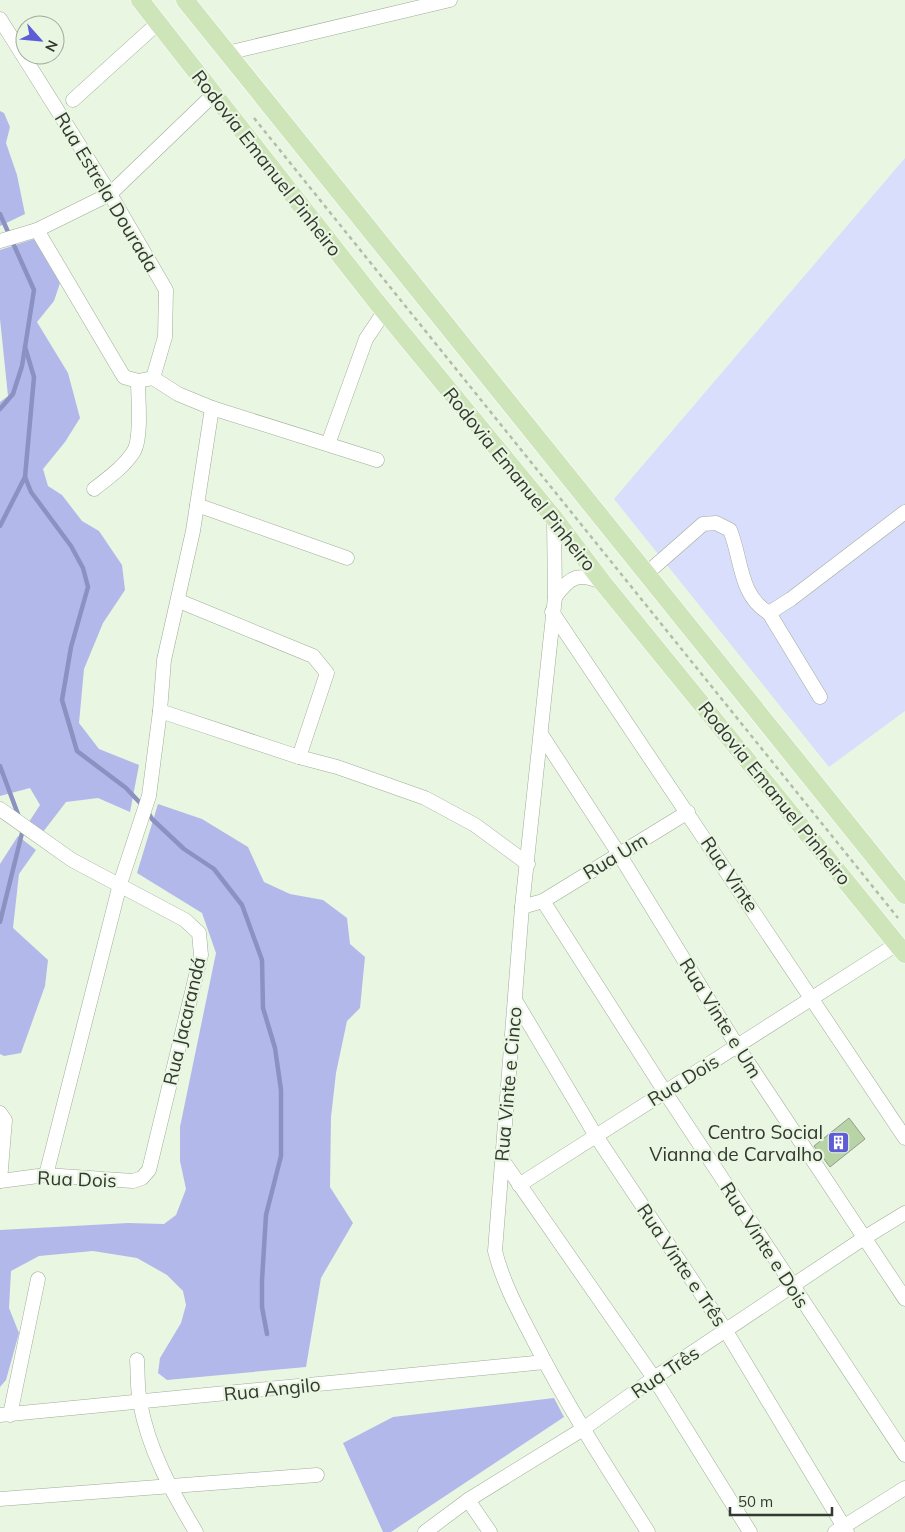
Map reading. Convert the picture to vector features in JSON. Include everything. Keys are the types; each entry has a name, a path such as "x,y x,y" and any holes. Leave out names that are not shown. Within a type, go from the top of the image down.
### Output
{"main road":[{"name":"Rodovia Emanuel Pinheiro","path":"140,0 384,312 554,518 603,583 901,949"},
{"name":"Rodovia Emanuel Pinheiro","path":"185,0 905,895"}],"street":[{"path":"227,53 450,0"},
{"name":"Rua Estrela Dourada","path":"0,19 110,194 166,290 165,338 153,378"},
{"path":"73,100 158,22"},
{"path":"1,241 37,230 110,194 213,95"},
{"path":"37,230 124,377 138,381 153,378 178,394 212,408 377,460"},
{"path":"328,444 366,339 384,312"},
{"path":"94,489 125,463 135,449 138,435 138,381"},
{"path":"46,1175 120,884 149,796 160,710 164,660 179,601 197,505 212,408"},
{"path":"197,505 346,558"},
{"path":"769,613 791,599 905,512"},
{"name":"Rua Vinte e Cinco","path":"554,518 555,597 522,908 500,1158 495,1252 503,1280 545,1362 583,1430 648,1532"},
{"path":"646,574 703,524 716,523 730,530 748,594 757,606 769,613 820,696"},
{"path":"555,597 563,586 574,578 587,576 603,583"},
{"path":"179,601 313,656 327,673 299,758"},
{"name":"Rua Vinte","path":"552,612 905,1138"},
{"path":"160,710 299,758 337,766 426,798 475,825 528,864"},
{"name":"Rua Vinte e Um","path":"541,734 619,854 736,1046 905,1299"},
{"path":"0,809 72,860 120,884"},
{"name":"Rua Um","path":"543,901 688,812"},
{"name":"Rua Jacarandá","path":"120,884 185,920 199,933 201,954 149,1170"},
{"path":"522,908 543,901"},
{"name":"Rua Vinte e Dois","path":"543,901 792,1287 905,1455"},
{"name":"Rua Dois","path":"519,1185 812,998 901,949"},
{"name":"Rua Vinte e Três","path":"515,1000 596,1136 726,1331 842,1530"},
{"path":"0,1114 4,1120 0,1181"},
{"path":"500,1158 654,1378 750,1532"},
{"name":"Rua Dois","path":"0,1181 46,1175 133,1181 142,1178 149,1170"},
{"name":"Rua Três","path":"425,1532 468,1500 583,1430 654,1378 864,1238 905,1213"},
{"path":"5,1415 38,1279"},
{"path":"137,1360 140,1402 150,1439 169,1487 196,1532"},
{"name":"Rua Angilo","path":"5,1415 545,1362"},
{"path":"0,1499 318,1475"},
{"path":"842,1530 905,1488"},
{"path":"468,1500 490,1532"}],"path":[{"path":"249,112 899,920"}],"shaded area":[{"path":"0,111 4,113 10,127 6,143 17,175 25,214 0,226"},
{"path":"905,158 905,711 829,767 614,499"},
{"path":"34,239 60,283 54,301 37,322 68,373 80,418 65,442 43,469 48,486 62,495 82,521 99,531 122,565 125,590 103,623 84,669 79,723 99,749 139,765 130,812 98,798 66,802 43,832 29,822 40,805 30,788 0,796 0,402 8,396 0,319 0,250"},
{"path":"158,804 202,819 248,847 264,882 290,894 323,900 347,918 350,944 365,957 360,1008 347,1021 336,1073 331,1117 330,1187 353,1223 321,1278 306,1367 167,1380 158,1373 160,1358 181,1323 186,1305 183,1291 167,1275 137,1258 93,1251 39,1256 11,1271 9,1308 19,1333 6,1380 0,1387 0,1230 128,1223 164,1224 176,1215 186,1189 180,1161 180,1127 216,953 202,913 137,873"},
{"path":"18,836 36,850 19,874 13,928 48,960 45,986 21,1053 4,1056 0,1054 0,864"},
{"path":"554,1398 564,1417 391,1532 383,1532 343,1443 393,1417"}],"building":[{"name":"Centro Social Vianna de Carvalho","path":"849,1118 865,1139 830,1167 814,1146"}],"waterway":[{"path":"0,214 34,290 22,366 13,394 0,409"},
{"path":"0,526 25,477 34,377 25,347"},
{"path":"25,477 31,492 71,546 83,568 88,587 71,647 62,700 77,751 126,788 143,806"},
{"path":"0,766 19,817"},
{"path":"148,812 152,819 184,849 214,869 242,905 262,960 263,1008 275,1048 281,1090 281,1156 266,1215 262,1280 262,1307 267,1334"},
{"path":"0,922 23,829"}],"place":[{"name":"Centro Social Vianna de Carvalho","path":"839,1143"}]}
